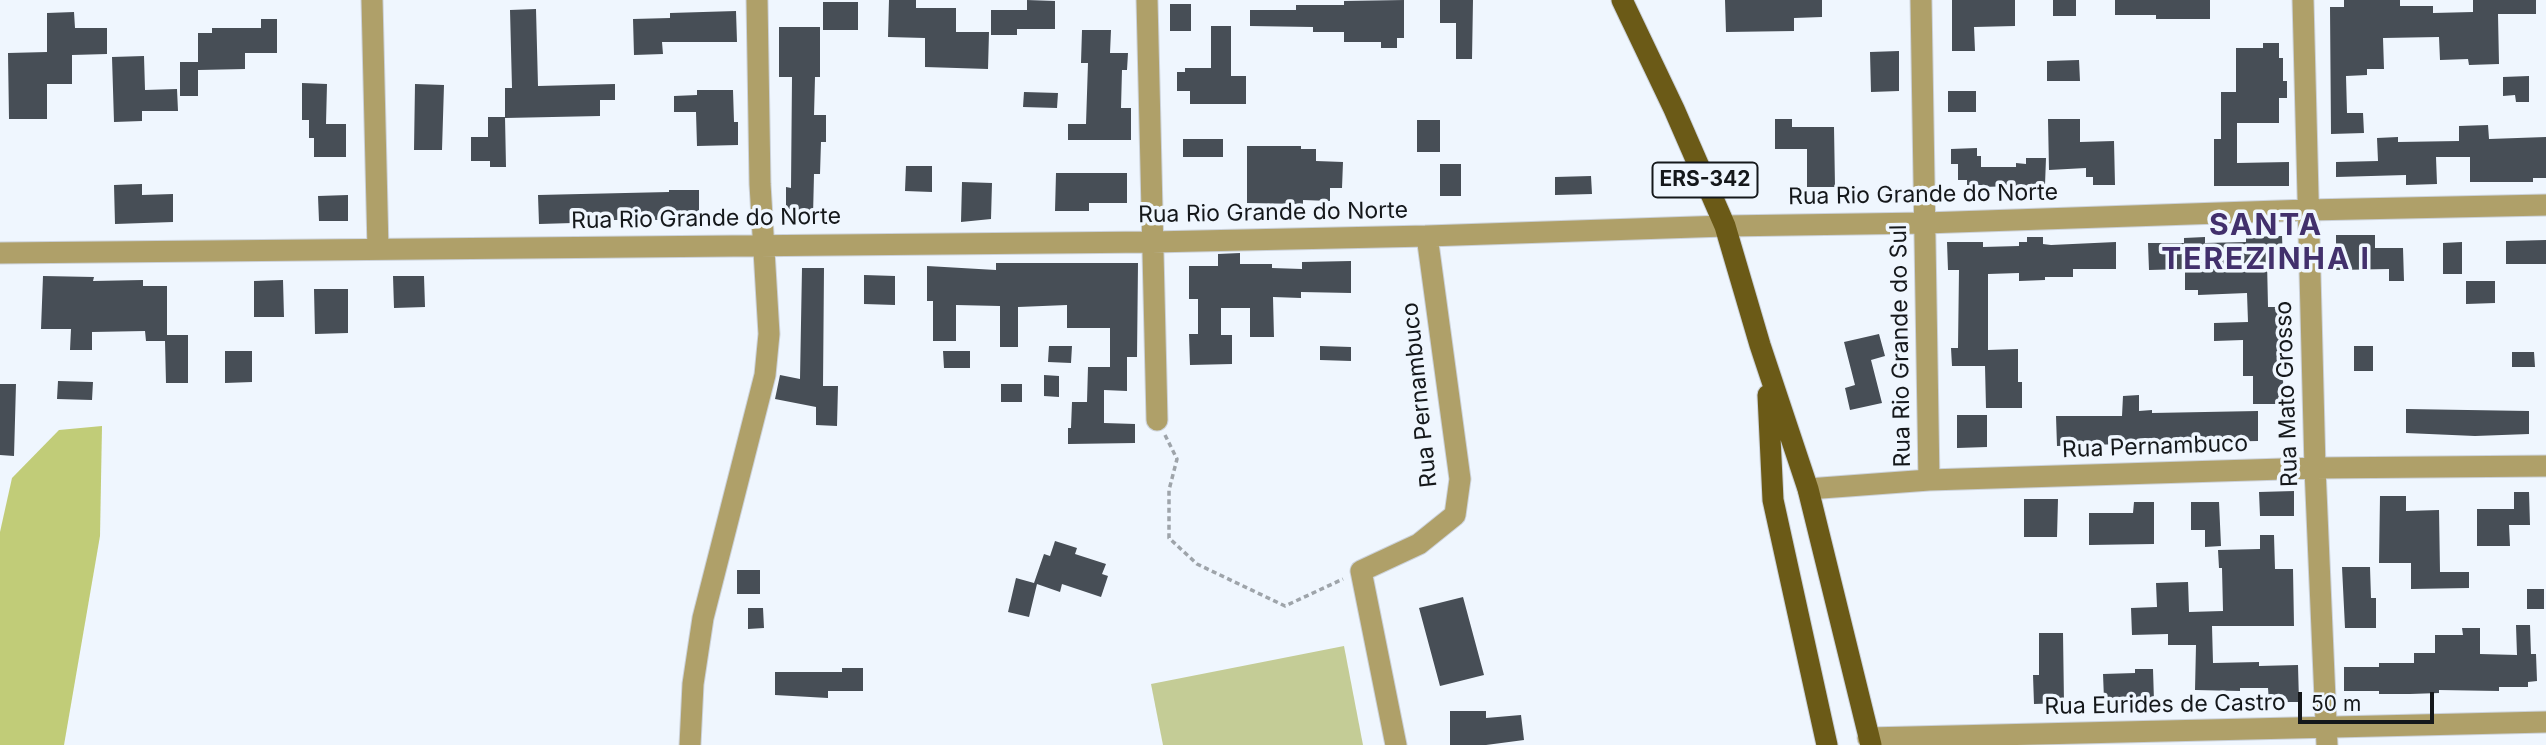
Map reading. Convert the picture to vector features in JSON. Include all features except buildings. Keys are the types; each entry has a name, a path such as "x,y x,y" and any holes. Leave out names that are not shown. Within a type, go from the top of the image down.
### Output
{"main road":[{"name":"ERS-342","path":"1622,0 1674,109 1725,226 1767,368 1808,489 1870,741"},
{"name":"ERS-342","path":"1767,368 1773,500 1827,745"}],"street":[{"path":"372,0 378,248"},
{"path":"690,745 693,684 703,618 765,375 769,334 760,184 757,0"},
{"path":"1147,0 1157,419"},
{"name":"Rua Rio Grande do Sul","path":"1921,0 1929,480"},
{"name":"Rua Mato Grosso","path":"2303,0 2315,468 2327,736"},
{"name":"Rua Rio Grande do Norte","path":"0,253 1152,242 2546,205"},
{"name":"Rua Pernambuco","path":"1361,571 1419,544 1455,515 1460,479 1427,236"},
{"name":"Rua Pernambuco","path":"1808,489 1929,480 2315,468 2546,466"},
{"path":"1361,571 1396,745"},
{"name":"Rua Eurides de Castro","path":"1870,741 2327,736 2546,722"}],"path":[{"path":"1157,419 1177,459 1169,490 1169,538 1197,564 1286,606 1361,571"}],"green space":[{"path":"102,426 100,536 64,745 0,745 0,532 12,478 59,430"},
{"path":"1344,646 1363,745 1163,745 1151,684"}],"district":[{"name":"SANTA TEREZINHA I","path":"2266,243"}]}
